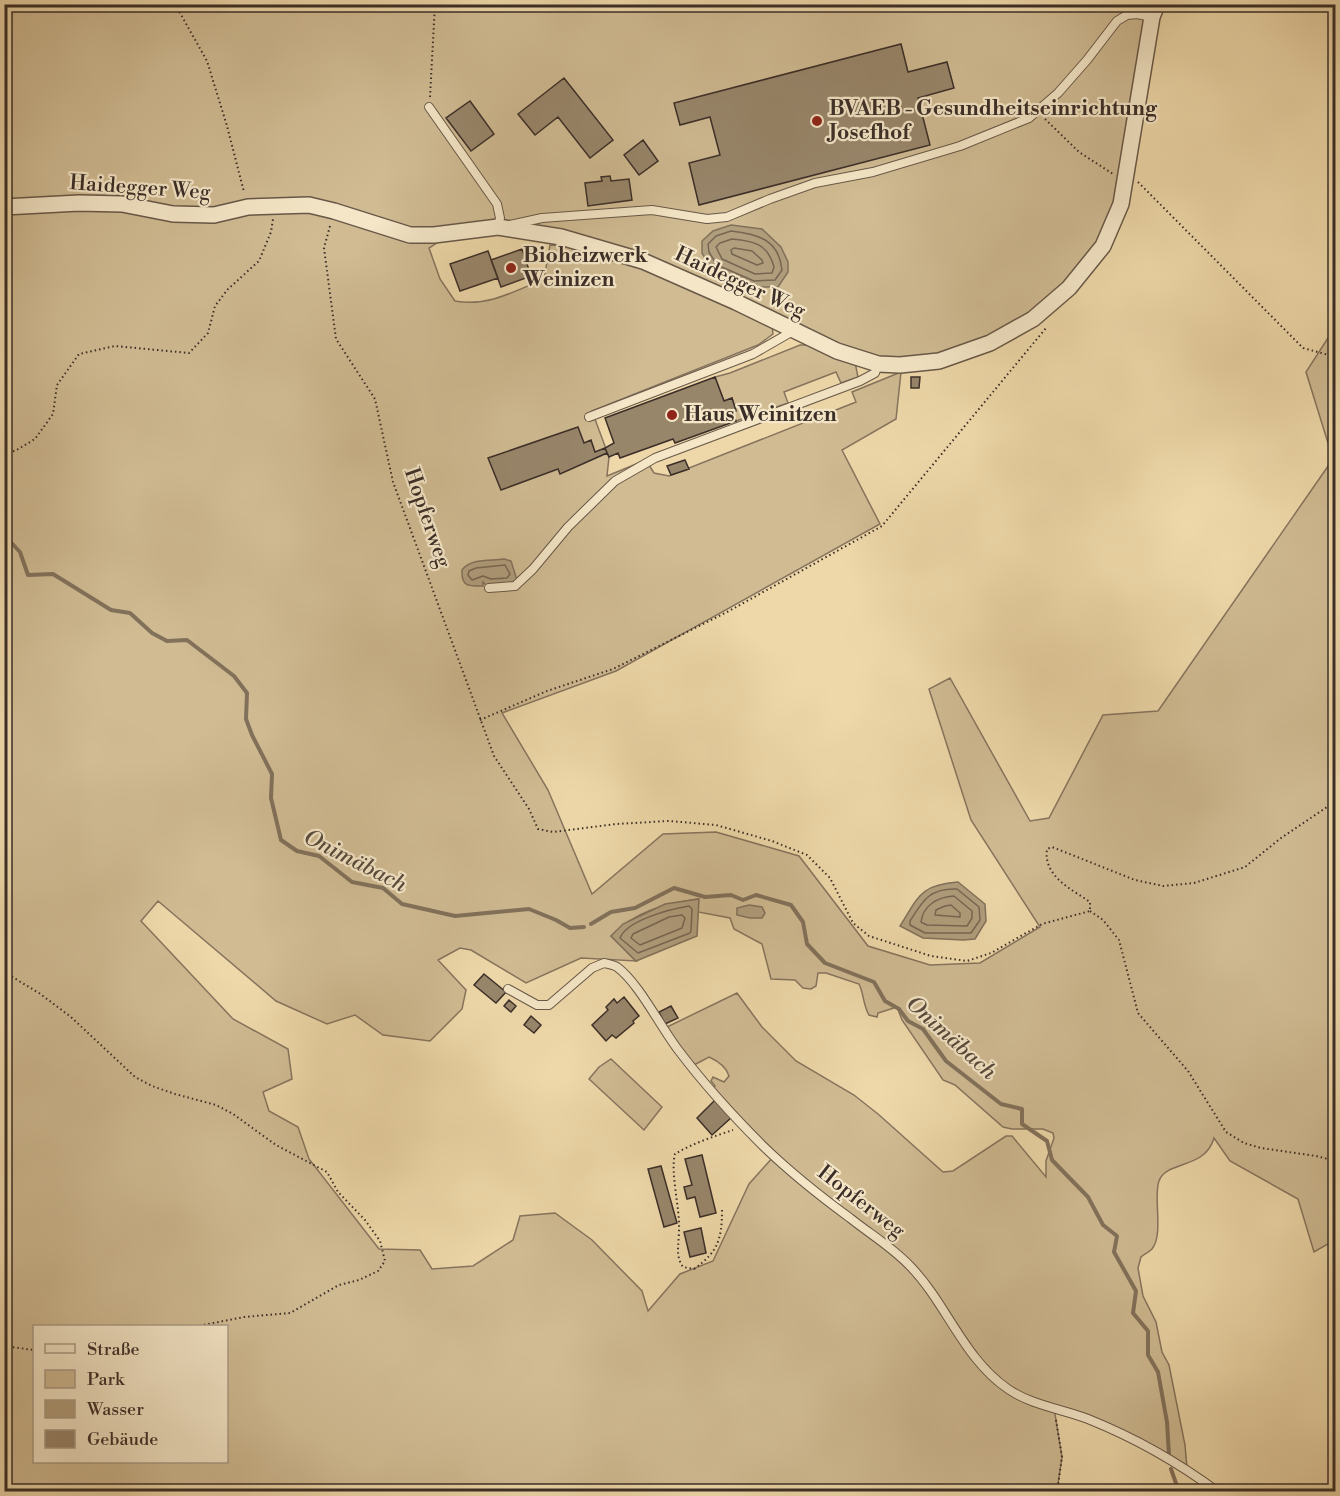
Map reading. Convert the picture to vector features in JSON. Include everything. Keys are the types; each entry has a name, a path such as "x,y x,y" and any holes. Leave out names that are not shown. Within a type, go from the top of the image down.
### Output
{"street":[{"name":"Haidegger Weg","path":"4,207 100,203 122,204 173,214 214,215 248,207 309,205 410,235 434,235 498,227 561,237 643,261 837,351 878,364 939,362 990,343 1033,319 1069,288 1103,246 1120,204 1126,179 1155,11"}],"lane":[{"path":"429,107 497,204 500,218 498,227 542,218 652,210 707,219 727,217 815,183 873,172 960,146 1029,118 1058,93 1117,21 1127,15 1155,11"},
{"path":"589,417 753,354 793,331"},
{"path":"489,588 515,586 533,569 568,527 615,481 655,458 860,381 874,373 878,364"},
{"name":"Hopferweg","path":"508,989 537,1005 549,1005 592,968 604,963 617,967 636,987 679,1051 777,1159 906,1262 929,1290 965,1344 990,1374 1012,1392 1088,1419 1120,1434 1176,1464 1218,1491"}],"path":[{"path":"175,4 207,61 248,207"},
{"path":"429,107 435,4"},
{"path":"1038,110 1047,122 1079,152 1102,168 1138,182 1303,348 1335,357"},
{"path":"4,453 15,451 35,440 53,414 57,385 79,354 115,346 189,353 208,333 215,306 228,289 259,261 271,232 276,205"},
{"name":"Hopferweg","path":"334,211 324,248 336,339 375,399 393,482 480,720 494,756 538,829 553,832 616,824 669,821 716,825 772,841 807,855 830,878 853,923 868,936 931,956 967,961 991,953 1042,924 1090,911"},
{"path":"480,720 547,691 614,669 729,611 882,526 1051,322"},
{"path":"1335,801 1281,838 1245,867 1194,883 1163,886 1135,880 1052,847 1047,849 1046,860 1053,875 1090,902 1090,911 1103,920 1119,940 1138,1013 1188,1071 1226,1132 1244,1143 1261,1148 1317,1156 1335,1161"},
{"path":"4,972 39,993 71,1017 135,1077 175,1094 216,1105 233,1114 276,1146 327,1172 338,1192 365,1220 380,1240 385,1261 378,1271 339,1286 290,1313 244,1317 203,1325"},
{"path":"722,1210 722,1229 713,1252 708,1259 694,1269 682,1267 678,1261 677,1252 680,1213 673,1163 675,1154 687,1146 745,1126"},
{"path":"4,1346 33,1350"},
{"path":"1054,1408 1062,1457 1057,1491"}],"green space":[{"path":"4,5 1155,5 1124,189 1113,225 1086,269 1062,295 1020,327 970,352 915,366 878,364 862,360 814,342 754,311 642,262 585,244 524,231 489,227 471,228 454,232 429,248 440,279 455,301 490,300 544,279 550,245 566,246 629,263 712,297 772,325 773,334 758,345 592,411 609,457 607,476 646,460 654,473 669,476 856,402 852,392 901,372 896,419 842,450 880,524 616,671 502,713 548,790 592,894 663,834 716,832 799,856 868,946 930,965 980,963 1040,927 971,820 929,689 950,678 1030,821 1049,818 1103,715 1158,711 1333,459 1306,372 1335,327 1335,1240 1314,1252 1298,1199 1230,1161 1214,1138 1203,1155 1163,1174 1157,1188 1156,1242 1152,1249 1141,1257 1138,1268 1143,1296 1156,1322 1162,1352 1169,1365 1185,1445 1187,1468 1116,1427 1022,1394 997,1378 971,1348 927,1281 914,1266 881,1236 821,1193 779,1156 714,1088 711,1081 713,1077 724,1082 729,1076 724,1067 709,1057 694,1065 665,1028 737,993 762,1027 796,1061 854,1095 943,1172 953,1171 1006,1136 1012,1136 1046,1177 1046,1161 1054,1138 1053,1133 1043,1129 1003,1127 955,1085 943,1080 902,1020 897,1007 878,1013 877,1017 869,1015 859,984 826,973 818,973 816,986 811,989 803,988 795,980 771,979 762,944 734,929 730,918 698,912 698,899 651,910 630,920 611,936 636,961 581,958 526,983 471,950 460,948 438,960 466,990 462,1009 430,1041 383,1035 355,1015 327,1024 276,1001 158,901 141,921 233,1019 288,1049 292,1079 263,1092 269,1111 298,1127 309,1159 379,1249 420,1250 432,1269 473,1266 513,1240 520,1216 555,1213 592,1240 642,1291 648,1311 680,1274 713,1261 749,1184 774,1156 906,1262 934,1296 958,1333 990,1374 1012,1392 1054,1408 1062,1457 1057,1491 5,1491"},
{"path":"800,345 812,345 855,362 858,377 841,383 836,372 784,392 788,403 736,421 732,412 736,410 732,398 724,401 715,377"},
{"path":"611,1059 662,1107 644,1130 589,1079 599,1067"}],"water":[{"path":"731,225 762,229 781,247 788,262 788,272 778,287 753,287 712,270 702,253 702,241 713,231"},
{"path":"504,559 511,561 517,580 514,584 486,585 483,582 483,586 474,586 463,580 462,570 466,566 481,561"},
{"path":"958,882 985,904 986,921 975,939 923,938 900,926 917,900 928,889"},
{"path":"699,899 697,936 636,961 611,936 623,924 665,904"},
{"path":"749,905 762,907 765,913 762,918 737,915 737,908"}],"building":[{"name":"BVAEB - Gesundheitseinrichtung Josefhof","path":"901,44 908,72 947,62 954,88 918,98 930,145 699,205 689,163 720,155 710,117 680,125 674,103"},
{"path":"564,78 613,140 590,158 558,117 535,135 518,114"},
{"path":"470,101 494,134 471,151 446,118"},
{"path":"643,140 658,161 639,175 624,155"},
{"path":"610,176 611,181 629,179 632,200 588,206 585,183 602,181 601,177"},
{"name":"Bioheizwerk Weinizen","path":"522,249 531,276 501,287 491,260"},
{"path":"488,251 498,278 460,291 450,264"},
{"name":"Haus Weinitzen","path":"715,377 724,401 732,398 736,411 732,412 736,421 675,443 673,439 620,458 618,453 609,457 605,448 614,443 605,418"},
{"path":"911,377 920,377 919,388 911,388"},
{"path":"578,427 584,443 591,440 595,452 605,448 607,453 560,474 558,469 501,490 488,458"},
{"path":"685,460 689,469 671,475 667,466"},
{"path":"484,974 506,992 496,1003 474,985"},
{"path":"624,997 639,1016 616,1038 612,1035 606,1041 592,1025 608,1010 606,1007 614,999 617,1003"},
{"path":"509,1000 516,1006 511,1012 504,1006"},
{"path":"671,1006 678,1018 665,1024 659,1012"},
{"path":"531,1016 541,1025 534,1033 524,1025"},
{"path":"716,1099 732,1117 712,1135 697,1118"},
{"path":"702,1155 716,1213 700,1217 695,1197 687,1199 684,1187 692,1185 685,1159"},
{"path":"661,1166 677,1223 664,1227 648,1169"},
{"path":"701,1228 706,1253 690,1257 684,1232"}],"waterway":[{"name":"Onimäbach","path":"4,535 20,552 28,575 53,574 111,610 130,613 152,633 167,641 187,640 234,676 247,693 246,719 272,774 271,798 281,840 297,851 319,856 352,882 383,888 402,904 455,916 529,909 570,928 584,927"},
{"name":"Onimäbach","path":"591,924 611,912 635,908 674,888 705,897 731,895 743,900 756,895 791,905 803,922 807,944 825,963 874,982 885,1001 899,1009 908,1021 923,1029 946,1061 1001,1104 1022,1109 1022,1124 1047,1141 1052,1160 1088,1197 1103,1225 1117,1236 1114,1252 1136,1291 1133,1313 1148,1331 1148,1355 1158,1372 1167,1422 1169,1455"},
{"name":"Onimäbach","path":"1171,1469 1179,1492"}],"place":[{"name":"BVAEB - Gesundheitseinrichtung Josefhof","path":"817,121"},
{"name":"Bioheizwerk Weinizen","path":"511,268"},
{"name":"Haus Weinitzen","path":"672,415"}]}
